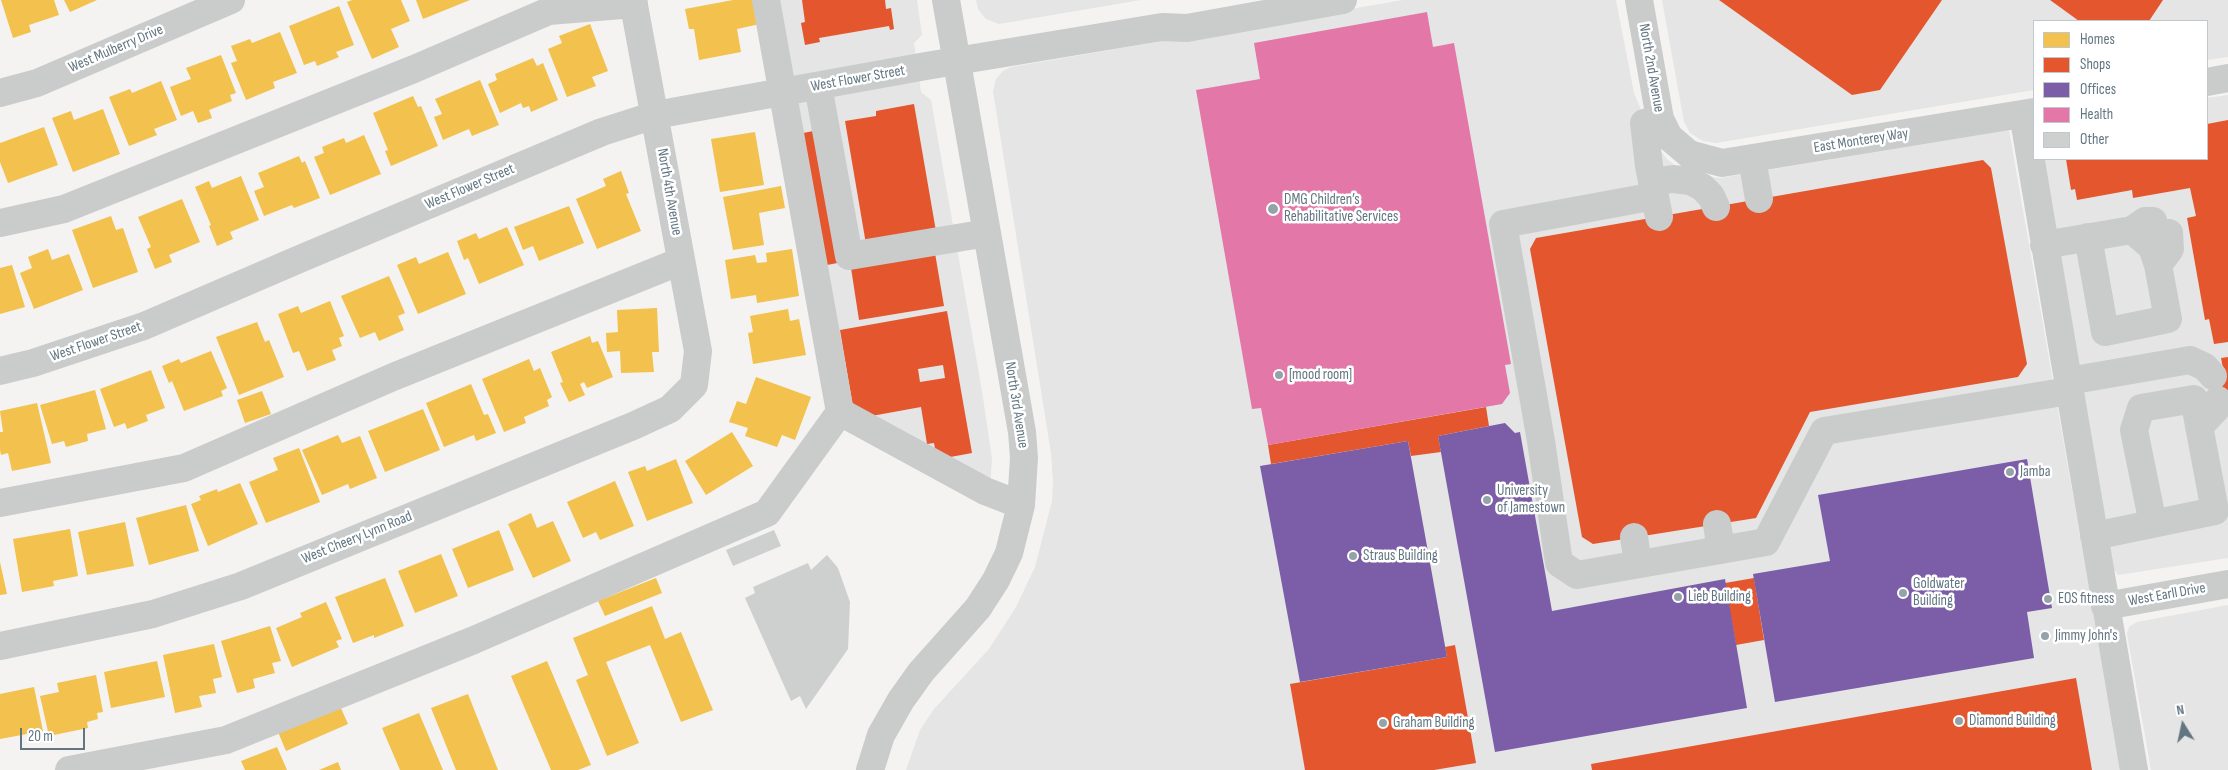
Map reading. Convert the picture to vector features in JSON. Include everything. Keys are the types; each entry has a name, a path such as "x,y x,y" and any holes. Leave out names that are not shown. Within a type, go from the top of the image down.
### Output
{"street":[{"name":"West Mulberry Drive","path":"0,92 36,83 231,0"},
{"path":"69,770 226,740 474,640 767,513 840,412 766,0"},
{"name":"North 3rd Avenue","path":"870,770 881,735 901,700 921,672 978,608 996,580 1008,553 1022,505 1024,458 1022,432 946,0"},
{"name":"West Flower Street","path":"0,371 33,364 144,326 584,140 655,115 957,61 1162,27 1187,28 1343,0"},
{"name":"North 2nd Avenue","path":"1639,0 1660,119 1669,137 1689,154"},
{"path":"0,222 64,210 414,69 549,11 634,2"},
{"name":"North 4th Avenue","path":"634,2 698,351 694,385"},
{"path":"2208,82 2228,78"},
{"path":"818,86 849,256 987,233"},
{"path":"2029,113 2033,148"},
{"name":"East Monterey Way","path":"1689,154 1722,164 2029,113"},
{"path":"1655,198 1644,123 1660,119"},
{"path":"1752,159 1759,199"},
{"path":"2034,160 2044,246 2134,770"},
{"path":"1716,206 1711,196 1702,188 1690,181 1673,180 1655,198 1608,215 1503,224 1541,440 1559,563 1577,575 1638,564 1719,537 1766,542 1824,431 2068,386 2190,360 2205,366 2216,388 2216,410 2199,427"},
{"path":"2044,246 2088,237 2151,228"},
{"path":"2088,237 2105,332 2168,319 2158,265 2152,247 2151,228"},
{"path":"2151,228 2170,249 2158,265"},
{"path":"0,503 184,468 393,377 681,261"},
{"name":"West Cheery Lynn Road","path":"0,646 153,614 241,586 633,426 670,409 694,385"},
{"path":"2094,536 2153,524 2215,511 2194,399 2141,408 2134,430 2153,524"},
{"path":"840,412 985,491 1022,505"},
{"path":"1634,537 1638,564"},
{"name":"West Earll Drive","path":"2105,606 2228,584"}],"shaded area":[{"path":"776,0 917,0 922,35 914,43 921,92 931,100 982,391 992,459 990,487 850,417"},
{"path":"976,0 1141,0 999,24 986,19 978,9"},
{"path":"1403,0 1616,0 1634,93 1655,143 1667,159 1681,170 1701,176 1720,178 2009,130 2121,770 906,770 920,730 934,709 989,649 1016,607 1035,567 1052,501 1051,453 993,91 996,79 1003,71 1011,67"},
{"path":"1662,0 2228,0 2228,57 2208,60 2208,20 2033,20 2033,90 1716,143 1703,141 1690,133 1684,122"},
{"path":"2228,95 2228,558 2118,575 2114,570 2038,160 2208,160 2208,98"},
{"path":"2228,605 2228,770 2151,770 2127,634 2129,627 2137,622"}],"building: Homes":[{"path":"1,0 54,0 59,15 29,25 31,32 13,38"},
{"path":"64,0 97,0 70,12"},
{"path":"352,0 401,0 410,21 391,29 399,47 372,59 347,2"},
{"path":"416,0 470,0 423,19"},
{"path":"733,0 755,0 760,24 737,29 741,52 699,60 694,29 689,29 685,9"},
{"path":"339,6 354,45 336,52 339,57 317,66 315,61 304,65 289,26"},
{"path":"590,24 608,71 592,77 596,86 567,97 548,49 562,43 559,36"},
{"path":"280,32 297,73 273,82 275,88 246,100 231,63 237,61 231,46 250,39 252,43"},
{"path":"221,55 236,93 230,95 232,101 209,110 212,118 198,123 193,111 181,116 170,87 191,79 186,68"},
{"path":"533,58 537,66 543,63 558,100 531,112 529,106 523,108 521,103 500,113 488,84 497,80 495,74"},
{"path":"480,80 499,125 472,136 469,129 443,140 434,117 442,114 435,99"},
{"path":"161,81 177,120 154,129 157,135 129,146 109,97 130,89 132,93"},
{"path":"413,96 418,107 421,106 438,146 391,166 385,151 388,150 373,113"},
{"path":"103,109 120,154 73,172 52,118 71,111 74,120"},
{"path":"44,127 58,165 8,183 0,162 0,143"},
{"path":"755,132 764,185 720,192 711,139"},
{"path":"364,135 381,174 330,195 314,157 324,153 322,147 344,138 346,143"},
{"path":"299,156 302,163 305,161 320,198 294,208 292,205 264,216 254,191 264,187 258,173"},
{"path":"621,171 629,193 626,194 641,231 597,249 576,199 606,186 603,179"},
{"path":"241,176 259,220 230,232 233,239 217,246 209,226 211,225 195,187 209,181 212,188"},
{"path":"781,186 785,208 759,213 764,245 733,250 723,197"},
{"path":"182,199 200,242 169,255 172,262 155,269 147,249 151,247 138,217"},
{"path":"569,206 584,243 539,261 533,246 523,250 514,227"},
{"path":"111,216 116,230 123,228 138,272 93,288 72,230"},
{"path":"507,227 524,265 479,284 468,258 464,260 457,241 476,233 479,239"},
{"path":"48,249 52,260 69,254 83,290 34,309 20,273 32,268 28,257"},
{"path":"792,249 799,296 757,303 756,295 731,299 725,260 755,255 757,263 767,262 766,253"},
{"path":"448,252 466,294 418,314 397,265 416,257 419,264"},
{"path":"12,265 25,307 0,314 0,268"},
{"path":"389,276 405,313 398,316 404,330 379,341 375,332 360,338 341,296"},
{"path":"330,301 344,336 339,338 342,346 332,350 336,360 307,371 299,351 293,353 278,314 298,306 301,313"},
{"path":"657,308 659,352 652,352 654,372 621,373 620,351 607,352 606,333 618,332 617,310"},
{"path":"788,309 790,321 799,319 806,355 753,364 748,333 753,332 750,316"},
{"path":"257,322 265,342 269,340 284,377 239,395 216,337"},
{"path":"590,336 592,343 598,341 613,377 587,388 584,382 580,384 585,395 569,402 560,383 563,382 551,352"},
{"path":"211,351 227,388 221,391 223,396 184,411 172,381 169,383 162,366 179,359 181,363"},
{"path":"529,359 534,371 540,368 552,397 547,400 549,406 524,417 526,423 504,432 482,379"},
{"path":"151,370 165,408 146,415 148,421 127,429 125,423 114,427 100,389"},
{"path":"756,377 811,397 795,440 782,435 777,447 745,436 748,428 729,422 737,401 746,404"},
{"path":"471,384 484,415 488,414 496,433 476,441 474,435 444,447 426,403"},
{"path":"95,390 106,429 87,434 88,441 66,447 64,441 52,444 40,405"},
{"path":"262,391 271,414 245,423 237,400"},
{"path":"37,403 51,463 12,471 8,453 1,455 0,450 0,432 3,432 0,411"},
{"path":"423,409 440,450 385,472 368,431"},
{"path":"732,432 753,466 706,495 685,461"},
{"path":"338,435 342,443 360,436 377,478 350,489 348,484 322,495 302,450"},
{"path":"299,448 320,502 266,523 249,482 278,470 273,458"},
{"path":"676,459 693,503 647,521 628,472 645,466 647,471"},
{"path":"615,481 634,526 600,540 596,532 583,538 567,502"},
{"path":"240,483 258,524 208,546 191,504 201,500 199,496 217,489 218,492"},
{"path":"186,505 199,551 149,565 136,518"},
{"path":"531,513 537,528 553,521 571,561 533,578 508,524"},
{"path":"125,522 134,566 87,575 78,532"},
{"path":"70,529 78,576 53,581 54,586 22,592 13,539"},
{"path":"499,530 514,570 468,588 452,549"},
{"path":"441,554 458,596 415,613 398,571"},
{"path":"0,562 7,594 0,595"},
{"path":"385,578 404,626 374,638 374,635 353,643 335,597"},
{"path":"656,578 662,593 605,616 598,601"},
{"path":"326,602 342,639 336,641 339,647 292,667 276,628 302,617 300,613"},
{"path":"652,606 665,639 681,632 713,710 681,722 650,645 606,662 639,743 607,756 576,680 588,675 573,638"},
{"path":"270,626 281,661 272,663 275,673 253,679 255,688 237,693 221,641"},
{"path":"214,644 222,677 213,679 216,693 199,696 202,707 175,713 163,655"},
{"path":"157,661 165,697 111,708 104,672"},
{"path":"547,661 591,765 578,770 551,770 511,676"},
{"path":"96,675 103,712 97,713 98,719 87,722 88,728 49,736 40,696 59,692 57,683"},
{"path":"34,687 43,731 0,739 0,694"},
{"path":"468,694 498,770 456,770 431,708"},
{"path":"340,706 348,724 286,751 278,732"},
{"path":"419,713 443,770 400,770 382,728"},
{"path":"277,747 287,770 245,770 241,761"},
{"path":"338,762 341,770 319,770"}],"building: Shops":[{"path":"802,0 885,0 886,9 891,8 894,29 890,30 889,26 819,38 820,42 805,45 801,23 805,22"},
{"path":"1719,0 1942,0 1880,90 1852,95"},
{"path":"2050,0 2163,0 2150,20 2078,20"},
{"path":"914,104 937,237 867,250 845,121 876,116 876,111"},
{"path":"2228,120 2228,342 2214,344 2209,319 2205,320 2187,218 2196,216 2190,188 2133,198 2132,190 2077,200 2075,189 2071,190 2066,160 2208,160 2208,124"},
{"path":"824,129 848,261 827,265 803,133"},
{"path":"1983,160 1991,168 2027,364 2018,377 1810,412 1756,518 1593,544 1582,537 1530,249 1536,238"},
{"path":"935,253 944,306 859,320 851,268"},
{"path":"947,311 972,453 945,458 936,454 934,443 927,444 921,407 855,419 840,330","holes":["943,365 945,378 920,382 918,369"]},
{"path":"2228,357 2228,398 2212,401 2208,377 2224,374 2221,358"},
{"path":"1486,407 1489,426 1438,436 1441,452 1411,456 1408,441 1271,464 1268,445"},
{"path":"1754,578 1764,640 1736,645 1725,583"},
{"name":"Graham Building","path":"1455,645 1476,763 1434,770 1305,770 1290,684 1447,657 1445,647"},
{"name":"Diamond Building","path":"2076,678 2092,770 1592,770 1591,764"}],"building: Offices":[{"name":"Lieb Building","path":"1505,423 1515,433 1520,432 1552,611 1725,579 1747,708 1495,752 1438,436"},
{"name":"Straus Building","path":"1408,441 1447,657 1300,682 1260,466"},
{"name":"Goldwater Building","path":"2027,459 2052,608 2027,612 2034,658 1775,702 1753,574 1830,561 1818,495"}],"building: Health":[{"path":"1427,12 1433,47 1454,43 1511,364 1505,365 1510,393 1502,404 1268,445 1261,408 1252,409 1196,90 1260,79 1254,43"}],"building: Other":[{"path":"774,530 781,546 733,566 726,550"},
{"path":"827,555 838,568 850,602 848,649 806,709 800,696 791,701 745,598 755,593 753,587 808,563 811,570"}],"place":[{"name":"DMG Children’s Rehabilitative Services","path":"1273,209"},
{"name":"[mood room]","path":"1279,375"},
{"name":"Jamba","path":"2010,472"},
{"name":"University of Jamestown","path":"1487,500"},
{"name":"Straus Building","path":"1353,556"},
{"name":"Goldwater Building","path":"1903,593"},
{"name":"Lieb Building","path":"1678,597"},
{"name":"EOS fitness","path":"2048,599"},
{"name":"Jimmy John's","path":"2045,636"},
{"name":"Diamond Building","path":"1959,721"},
{"name":"Graham Building","path":"1383,723"}]}
